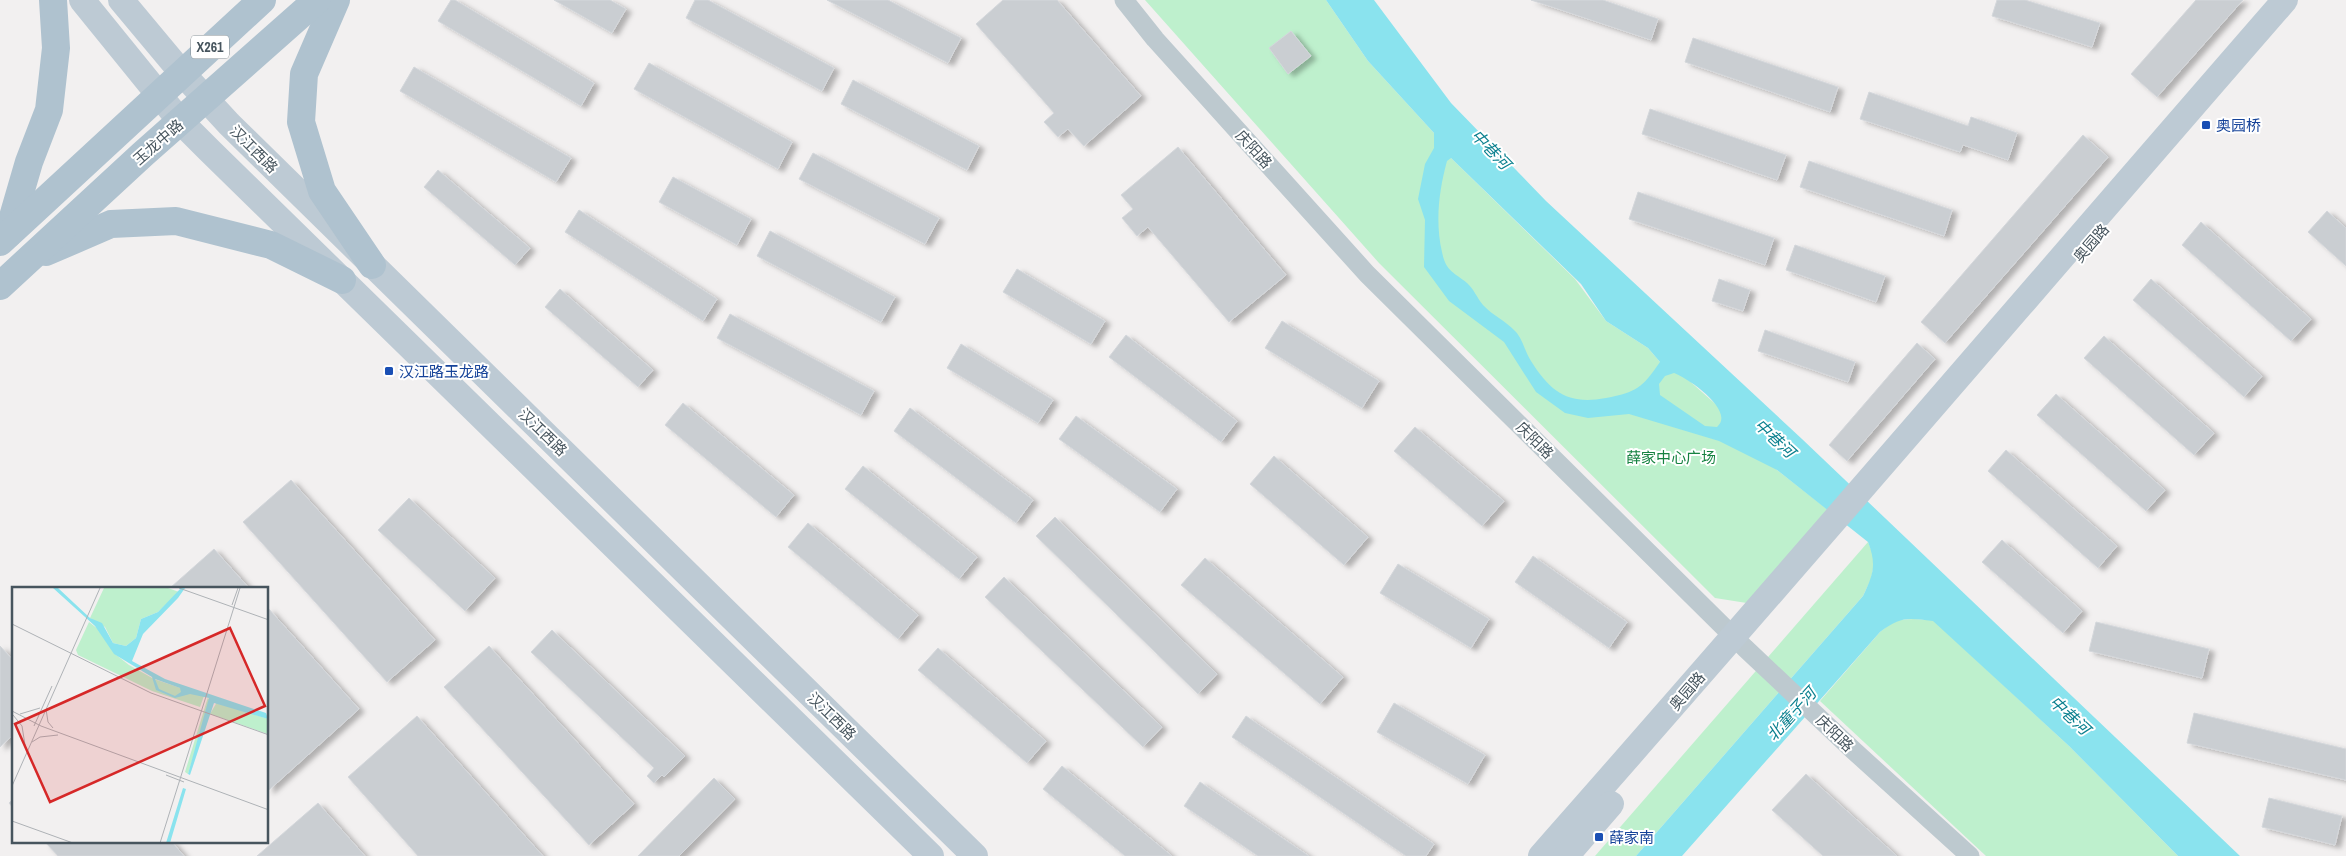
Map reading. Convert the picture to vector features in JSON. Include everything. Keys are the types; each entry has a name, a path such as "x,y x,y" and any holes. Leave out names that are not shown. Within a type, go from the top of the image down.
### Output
{"main road":[{"path":"4,239 29,162 49,110 56,48 53,0"},
{"name":"汉江西路","path":"82,0 181,122 931,856"},
{"name":"汉江西路","path":"121,0 206,99 372,265 975,856"},
{"name":"X261","path":"159,95 262,0"},
{"name":"玉龙中路","path":"0,286 317,0"},
{"path":"336,0 304,74 301,122 322,191 372,265"},
{"name":"奥园路","path":"1566,856 1740,642 2285,0"},
{"name":"奥园路","path":"1874,485 2187,130 2306,0"},
{"path":"4,239 159,95"},
{"path":"26,261 110,224 176,221 271,245 342,280"},
{"name":"奥园路","path":"1541,856 1740,642"}],"street":[{"name":"庆阳路","path":"1124,0 1155,39 1367,274 1740,642 1820,719 1970,856"}],"green space":[{"name":"薛家中心广场","path":"1145,0 1326,0 1368,61 1434,133 1451,158 1575,279 1606,321 1648,348 1660,362 1685,377 1720,408 1777,470 1832,513 1753,604 1715,598 1379,263"},
{"path":"1868,542 1875,559 1871,579 1863,596 1636,856 1595,856"},
{"path":"1895,620 1933,620 2069,746 2178,856 1986,856 1820,701 1880,632"}],"water":[{"path":"1326,0 1374,0 1451,103 1546,201 1802,439 2240,856 2178,856 2069,746 1933,621 1905,619 1894,623 1880,632 1682,856 1636,856 1863,596 1873,570 1871,550 1868,542 1777,470 1719,441 1629,414 1588,418 1565,413 1536,392 1504,342 1449,301 1424,267 1425,220 1418,199 1425,164 1434,148 1434,133 1368,61","holes":["1451,158 1581,284 1606,321 1648,348 1660,362 1638,388 1625,394 1593,400 1571,398 1554,389 1538,372 1515,331 1487,309 1469,285 1448,268 1442,252 1438,218 1444,172 1447,161","1674,373 1699,388 1715,404 1720,413 1721,420 1717,427 1705,426 1660,395 1659,384 1665,376"]}],"building":[{"path":"451,0 455,0 594,83 581,106 438,21"},
{"path":"554,0 610,0 626,9 612,33"},
{"path":"695,0 708,0 834,68 822,91 686,18"},
{"path":"827,0 888,0 961,38 948,63"},
{"path":"1003,0 1057,0 1141,96 1084,146 1068,129 1058,137 1044,122 1054,113 976,24"},
{"path":"1531,0 1603,0 1658,19 1651,40"},
{"path":"1997,0 2025,0 2100,23 2092,47 1992,16"},
{"path":"2196,0 2243,0 2157,97 2131,74"},
{"path":"1291,31 1311,56 1288,74 1269,48"},
{"path":"1693,38 1838,87 1830,112 1685,62"},
{"path":"649,63 792,142 778,169 634,89"},
{"path":"414,67 571,158 556,182 400,91"},
{"path":"853,80 979,146 967,170 841,104"},
{"path":"1869,92 1968,126 1971,117 2017,133 2008,160 1963,145 1960,152 1860,119"},
{"path":"1650,109 1786,155 1777,180 1642,134"},
{"path":"2083,135 2108,157 1945,343 1921,322"},
{"path":"1178,147 1286,275 1229,322 1148,227 1137,236 1122,218 1133,209 1121,195"},
{"path":"813,153 939,218 925,244 799,179"},
{"path":"1809,161 1952,210 1944,236 1800,187"},
{"path":"438,170 530,248 515,265 424,187"},
{"path":"673,177 751,219 737,245 659,202"},
{"path":"1638,192 1774,238 1765,265 1629,219"},
{"path":"579,210 717,299 703,321 565,232"},
{"path":"2327,211 2346,228 2346,266 2308,232"},
{"path":"2201,222 2311,319 2291,341 2182,245"},
{"path":"770,231 895,297 881,322 757,256"},
{"path":"1795,245 1885,276 1876,302 1786,270"},
{"path":"1017,269 1105,321 1091,344 1003,292"},
{"path":"1719,279 1750,290 1743,311 1712,301"},
{"path":"2151,279 2262,376 2244,397 2133,300"},
{"path":"560,289 653,370 638,387 545,307"},
{"path":"730,314 874,391 861,415 717,338"},
{"path":"1282,321 1379,381 1362,408 1265,348"},
{"path":"1765,330 1855,362 1848,382 1758,351"},
{"path":"1126,335 1237,421 1221,442 1109,357"},
{"path":"2104,336 2214,433 2194,455 2084,358"},
{"path":"1917,343 1935,359 1847,461 1829,445"},
{"path":"961,344 1053,400 1038,423 947,368"},
{"path":"2056,394 2165,490 2146,511 2037,415"},
{"path":"683,403 794,495 776,517 665,425"},
{"path":"910,408 1033,500 1016,523 894,431"},
{"path":"1076,416 1177,489 1160,512 1059,439"},
{"path":"1415,427 1504,501 1482,526 1394,451"},
{"path":"2006,450 2117,546 2098,568 1988,471"},
{"path":"1274,456 1368,537 1344,565 1250,484"},
{"path":"863,466 977,557 959,579 845,489"},
{"path":"291,480 435,640 387,682 243,522"},
{"path":"409,498 495,578 465,611 378,530"},
{"path":"1055,517 1217,674 1198,694 1036,536"},
{"path":"808,523 918,615 898,639 788,547"},
{"path":"2002,540 2082,611 2063,633 1982,562"},
{"path":"214,549 248,587 171,587"},
{"path":"1533,556 1627,622 1609,648 1515,582"},
{"path":"1205,558 1343,677 1320,704 1181,585"},
{"path":"1398,564 1489,619 1471,648 1380,593"},
{"path":"1004,577 1162,727 1143,747 985,597"},
{"path":"269,609 359,709 269,790"},
{"path":"2096,622 2209,649 2202,678 2089,651"},
{"path":"552,630 685,756 664,777 662,775 654,783 647,776 654,768 531,652"},
{"path":"0,646 12,659 12,736 0,747"},
{"path":"489,646 634,804 589,845 444,687"},
{"path":"938,648 1046,741 1027,763 918,670"},
{"path":"1394,703 1485,755 1468,784 1377,732"},
{"path":"2194,713 2346,749 2346,780 2187,743"},
{"path":"417,716 543,856 418,856 348,777"},
{"path":"1246,716 1434,844 1426,856 1406,856 1232,737"},
{"path":"1062,766 1172,856 1125,856 1043,789"},
{"path":"1806,774 1897,856 1823,856 1772,810"},
{"path":"714,778 735,799 679,856 638,856"},
{"path":"1200,782 1309,856 1258,856 1184,806"},
{"path":"2269,798 2342,816 2335,845 2262,827"},
{"path":"318,803 365,856 257,856"},
{"path":"47,844 174,844 184,856 58,856"}],"place":[{"name":"奥园桥","path":"2206,125"},
{"name":"汉江路玉龙路","path":"389,371"},
{"name":"薛家南","path":"1599,837"}],"water label":[{"name":"中巷河","path":"1491,149"},
{"name":"中巷河","path":"1775,438"},
{"name":"北童子河","path":"1791,714"},
{"name":"中巷河","path":"2070,715"}]}
